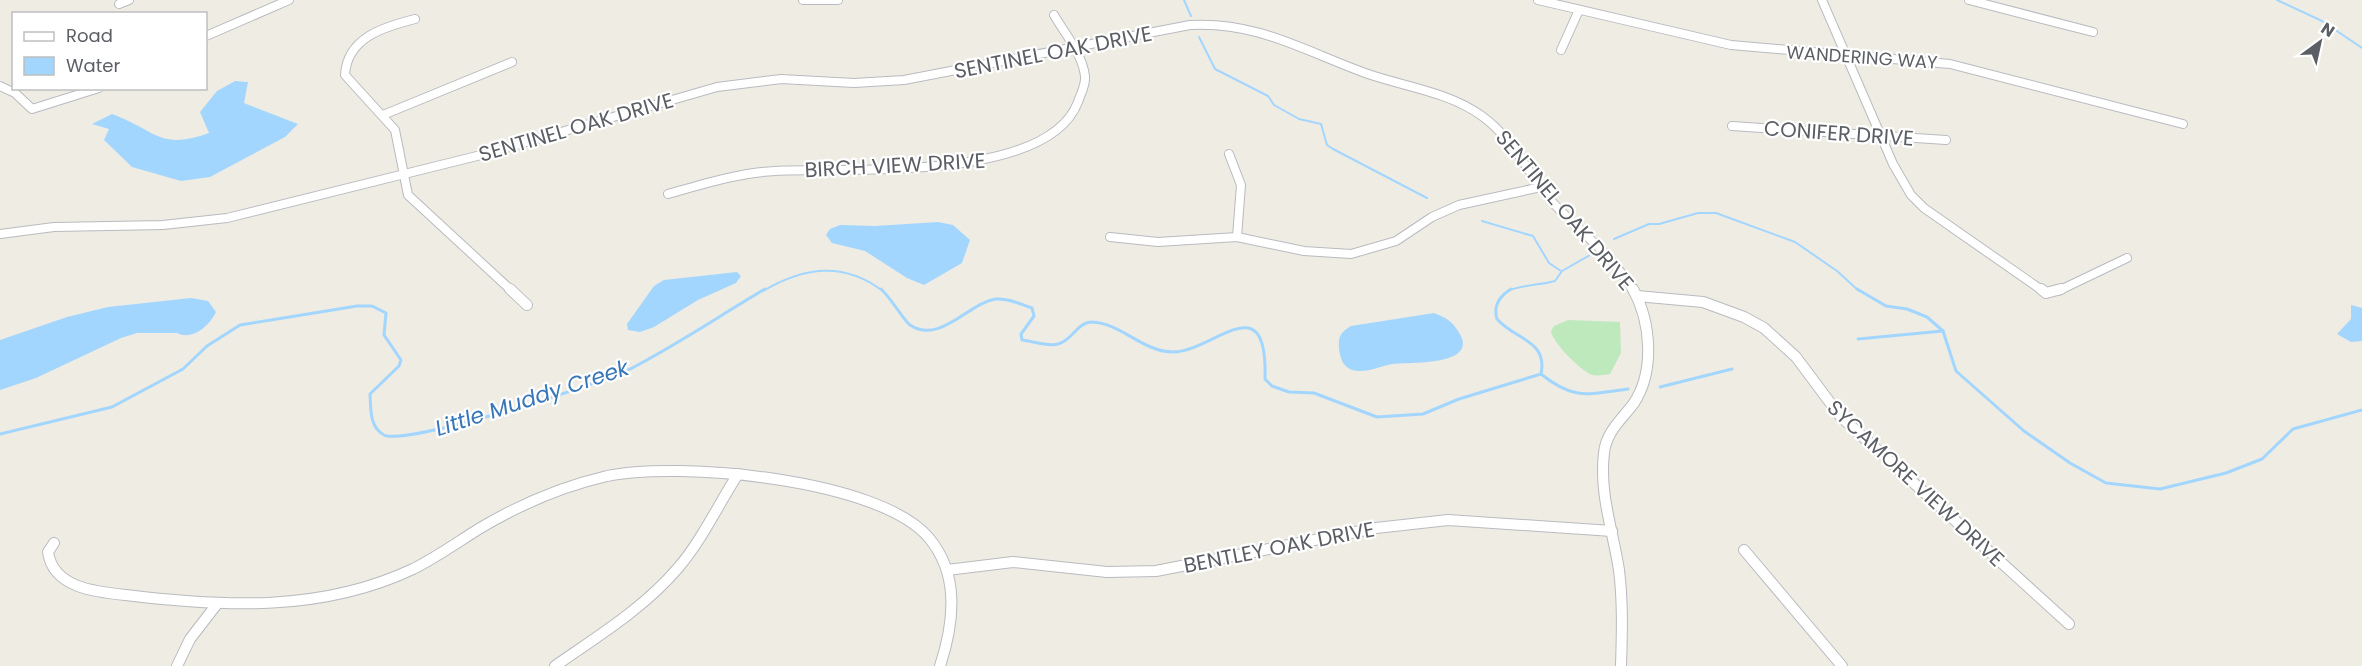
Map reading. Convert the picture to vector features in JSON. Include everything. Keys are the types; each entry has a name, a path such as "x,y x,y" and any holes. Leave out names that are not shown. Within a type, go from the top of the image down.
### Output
{"street":[{"path":"119,4 129,0"},
{"path":"207,36 289,0"},
{"path":"803,0 838,0"},
{"name":"WANDERING WAY","path":"1539,0 1731,45 1922,60 1970,68 2183,124"},
{"path":"1822,0 1902,182 1924,208 2037,289 2054,293 2127,258"},
{"path":"1969,0 2093,32"},
{"path":"1561,50 1579,10"},
{"name":"BIRCH VIEW DRIVE","path":"668,194 756,173 969,164 1018,152 1058,130 1080,104 1085,77 1054,15"},
{"path":"415,19 375,33 355,47 346,59 345,68 349,81 383,115 398,136 408,195 416,205 527,305"},
{"name":"SENTINEL OAK DRIVE","path":"0,234 75,225 163,225 208,222 403,175 731,84 781,79 889,82 1200,23 1228,23 1258,29 1360,72 1435,94 1472,110 1511,141 1540,187 1619,267 1637,296 1648,348 1642,387 1633,405 1610,432 1603,453 1603,476 1622,603 1621,666"},
{"path":"383,115 512,62"},
{"path":"0,86 15,93 32,109 93,90"},
{"name":"CONIFER DRIVE","path":"1732,126 1946,140"},
{"path":"1229,154 1240,185 1237,237"},
{"path":"1110,237 1158,242 1237,237 1319,253 1360,252 1396,241 1432,218 1459,205 1540,187"},
{"name":"SYCAMORE VIEW DRIVE","path":"1637,296 1672,297 1704,302 1743,317 1778,339 1795,356 1821,395 1840,416 2069,624"},
{"path":"54,543 48,552 49,563 62,578 74,585 108,593 217,604 252,606 302,603 366,588 420,566 519,508 590,481 658,469 703,469 854,496 893,510 930,539 947,570 952,587 954,611 951,637 940,666"},
{"path":"555,666 632,611 670,577 698,540 738,474"},
{"name":"BENTLEY OAK DRIVE","path":"947,570 1013,562 1107,572 1156,571 1194,566 1376,528 1448,520 1612,531"},
{"path":"1744,550 1842,666"},
{"path":"177,666 190,639 217,604"}],"green space":[{"path":"1568,320 1620,322 1621,353 1610,374 1592,375 1581,368 1562,349 1551,331 1554,326"}],"water":[{"path":"235,81 248,82 244,103 298,124 285,137 210,177 181,181 132,167 104,140 109,129 92,124 112,114 168,139 179,140 209,133 200,112 217,91"},
{"path":"938,222 953,225 970,240 962,263 924,285 907,278 865,251 832,243 826,235 830,229 840,225 875,226"},
{"path":"737,272 741,276 736,283 698,300 654,327 640,332 628,330 627,324 654,286 664,280"},
{"path":"191,298 208,301 216,312 210,322 195,333 183,335 137,333 121,338 36,378 0,390 0,340 67,317 108,307"},
{"path":"2351,305 2362,308 2362,341 2351,342 2337,334 2351,319"},
{"path":"1434,313 1450,322 1461,336 1463,346 1459,353 1450,358 1393,364 1362,371 1352,370 1342,361 1339,340 1343,332 1351,326"}],"waterway":[{"path":"1184,0 1191,16"},
{"name":"Little Muddy Creek","path":"2277,0 2322,21 2362,48"},
{"path":"1199,37 1215,69 1268,96 1274,105 1299,119 1321,124 1327,145 1427,198"},
{"name":"Little Muddy Creek","path":"1614,239 1649,224 1659,224 1698,213 1716,213 1795,242 1837,271 1859,291"},
{"path":"1482,221 1533,236 1549,263 1561,271"},
{"name":"Little Muddy Creek","path":"1509,290 1555,281 1562,271 1592,254"},
{"name":"Little Muddy Creek","path":"763,291 793,277 823,271 838,271 853,275 882,291"},
{"name":"Little Muddy Creek","path":"0,434 112,407 183,369 207,346 240,325 357,306 372,306 386,313 384,335 401,360 399,366 370,394 373,422 379,432 384,435 400,436 428,431 465,423 547,399 614,376 666,349 765,289"},
{"name":"Little Muddy Creek","path":"1857,289 1886,306 1907,309 1927,317 1943,331"},
{"name":"Little Muddy Creek","path":"1509,290 1498,302 1497,319 1535,347 1542,363 1541,374"},
{"name":"Little Muddy Creek","path":"882,291 908,323 921,330 943,327 985,302 1005,299 1018,303 1032,308 1034,316 1021,334 1022,340 1054,345 1063,342 1082,325 1092,322 1113,327 1162,351 1173,352 1189,349 1236,329 1248,328 1258,334 1264,350 1265,379 1272,386 1289,392 1314,393 1377,417 1423,414 1459,399 1541,374"},
{"path":"1858,339 1943,331"},
{"name":"Little Muddy Creek","path":"1943,331 1956,371 2024,431 2070,463 2106,483 2160,489 2226,473 2262,459 2293,429 2362,410"},
{"path":"1660,387 1732,369"},
{"path":"1541,374 1563,388 1582,394 1628,389"}]}
